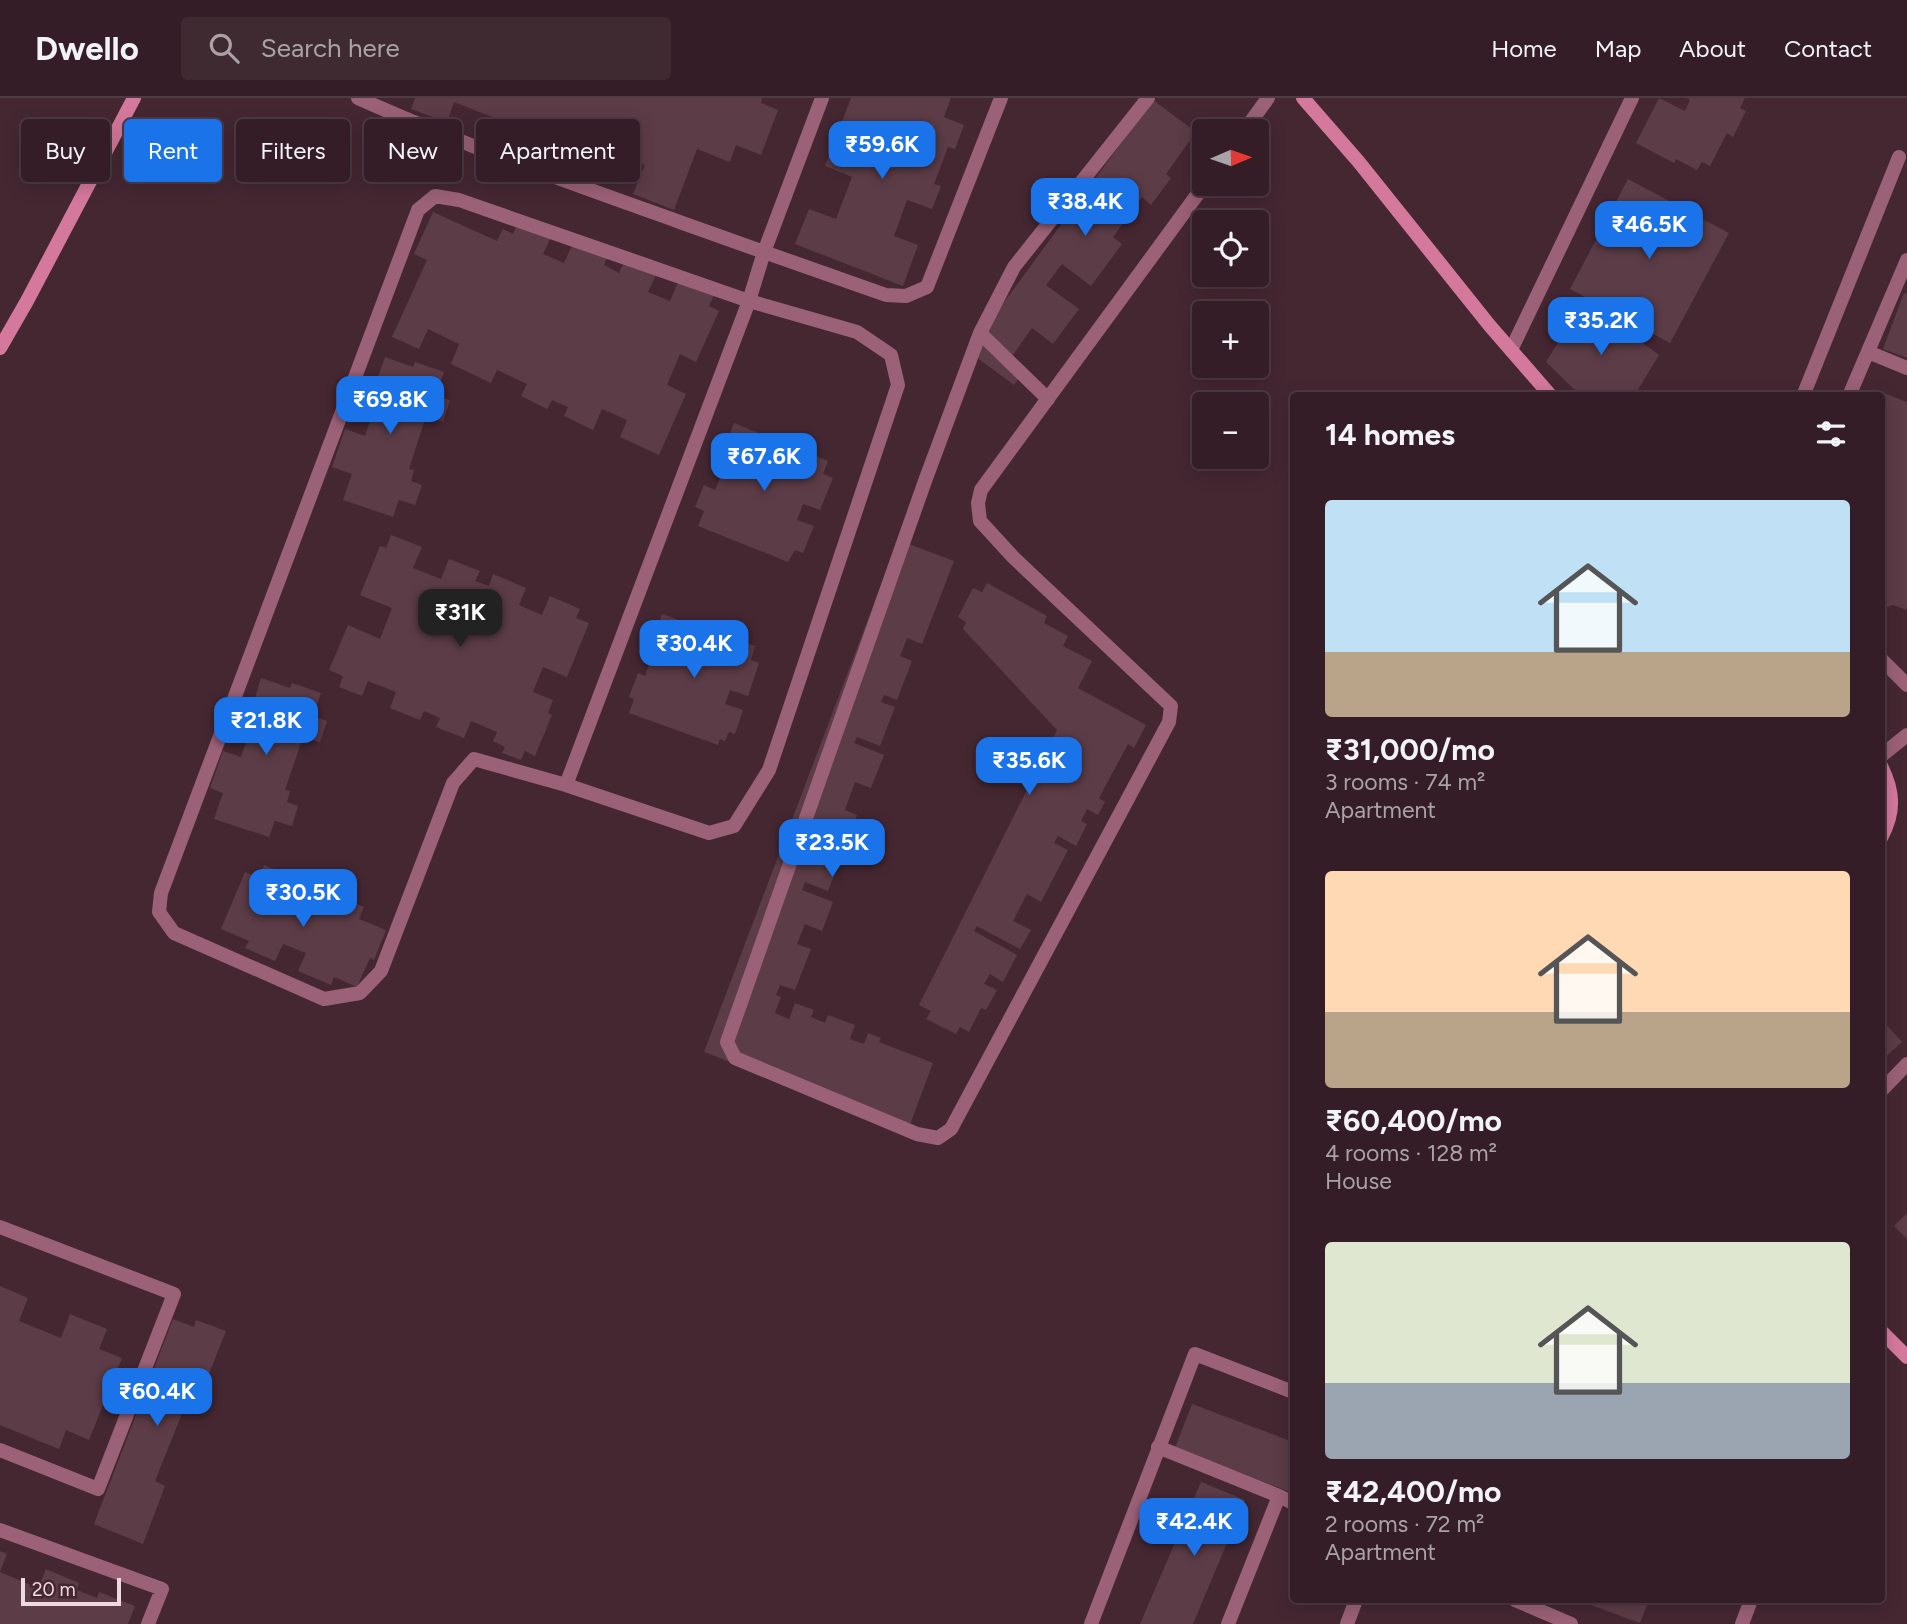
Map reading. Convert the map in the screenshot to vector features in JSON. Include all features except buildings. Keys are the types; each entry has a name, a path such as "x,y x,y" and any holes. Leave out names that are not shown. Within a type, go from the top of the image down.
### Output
{"main road":[{"path":"0,348 134,98"},
{"path":"1303,98 1358,161 1490,326 1548,392"},
{"path":"1885,773 1892,804 1889,824 1885,831"},
{"path":"1885,1335 1906,1354"}],"street":[{"path":"358,98 530,168 886,295 906,296 928,287 1001,98"},
{"path":"566,785 749,301 764,252 822,98"},
{"path":"1148,98 1014,267 981,333 916,507 727,1042 735,1058 917,1134 938,1138 951,1129 1169,722 1171,706 1013,557 980,520 978,503 981,490 1196,196"},
{"path":"1253,119 1268,98"},
{"path":"1511,350 1632,98"},
{"path":"1805,392 1899,157"},
{"path":"436,196 459,200 749,301 857,332 891,355 898,385 768,770 734,826 709,833 566,785 474,759 453,783 381,971 360,993 324,999 174,933 159,912 161,893 418,210 436,196"},
{"path":"1851,392 1907,260"},
{"path":"981,333 1048,399"},
{"path":"1868,352 1907,368"},
{"path":"1885,663 1907,685"},
{"path":"1885,753 1907,735"},
{"path":"1885,1087 1907,1064"},
{"path":"0,1227 174,1294 98,1489 0,1450"},
{"path":"1091,1624 1195,1354 1290,1391"},
{"path":"1158,1447 1290,1502"},
{"path":"1228,1624 1279,1496"},
{"path":"0,1530 162,1588 148,1624"},
{"path":"1347,1624 1355,1603"},
{"path":"1522,1603 1571,1624"},
{"path":"1742,1624 1750,1603"}]}
